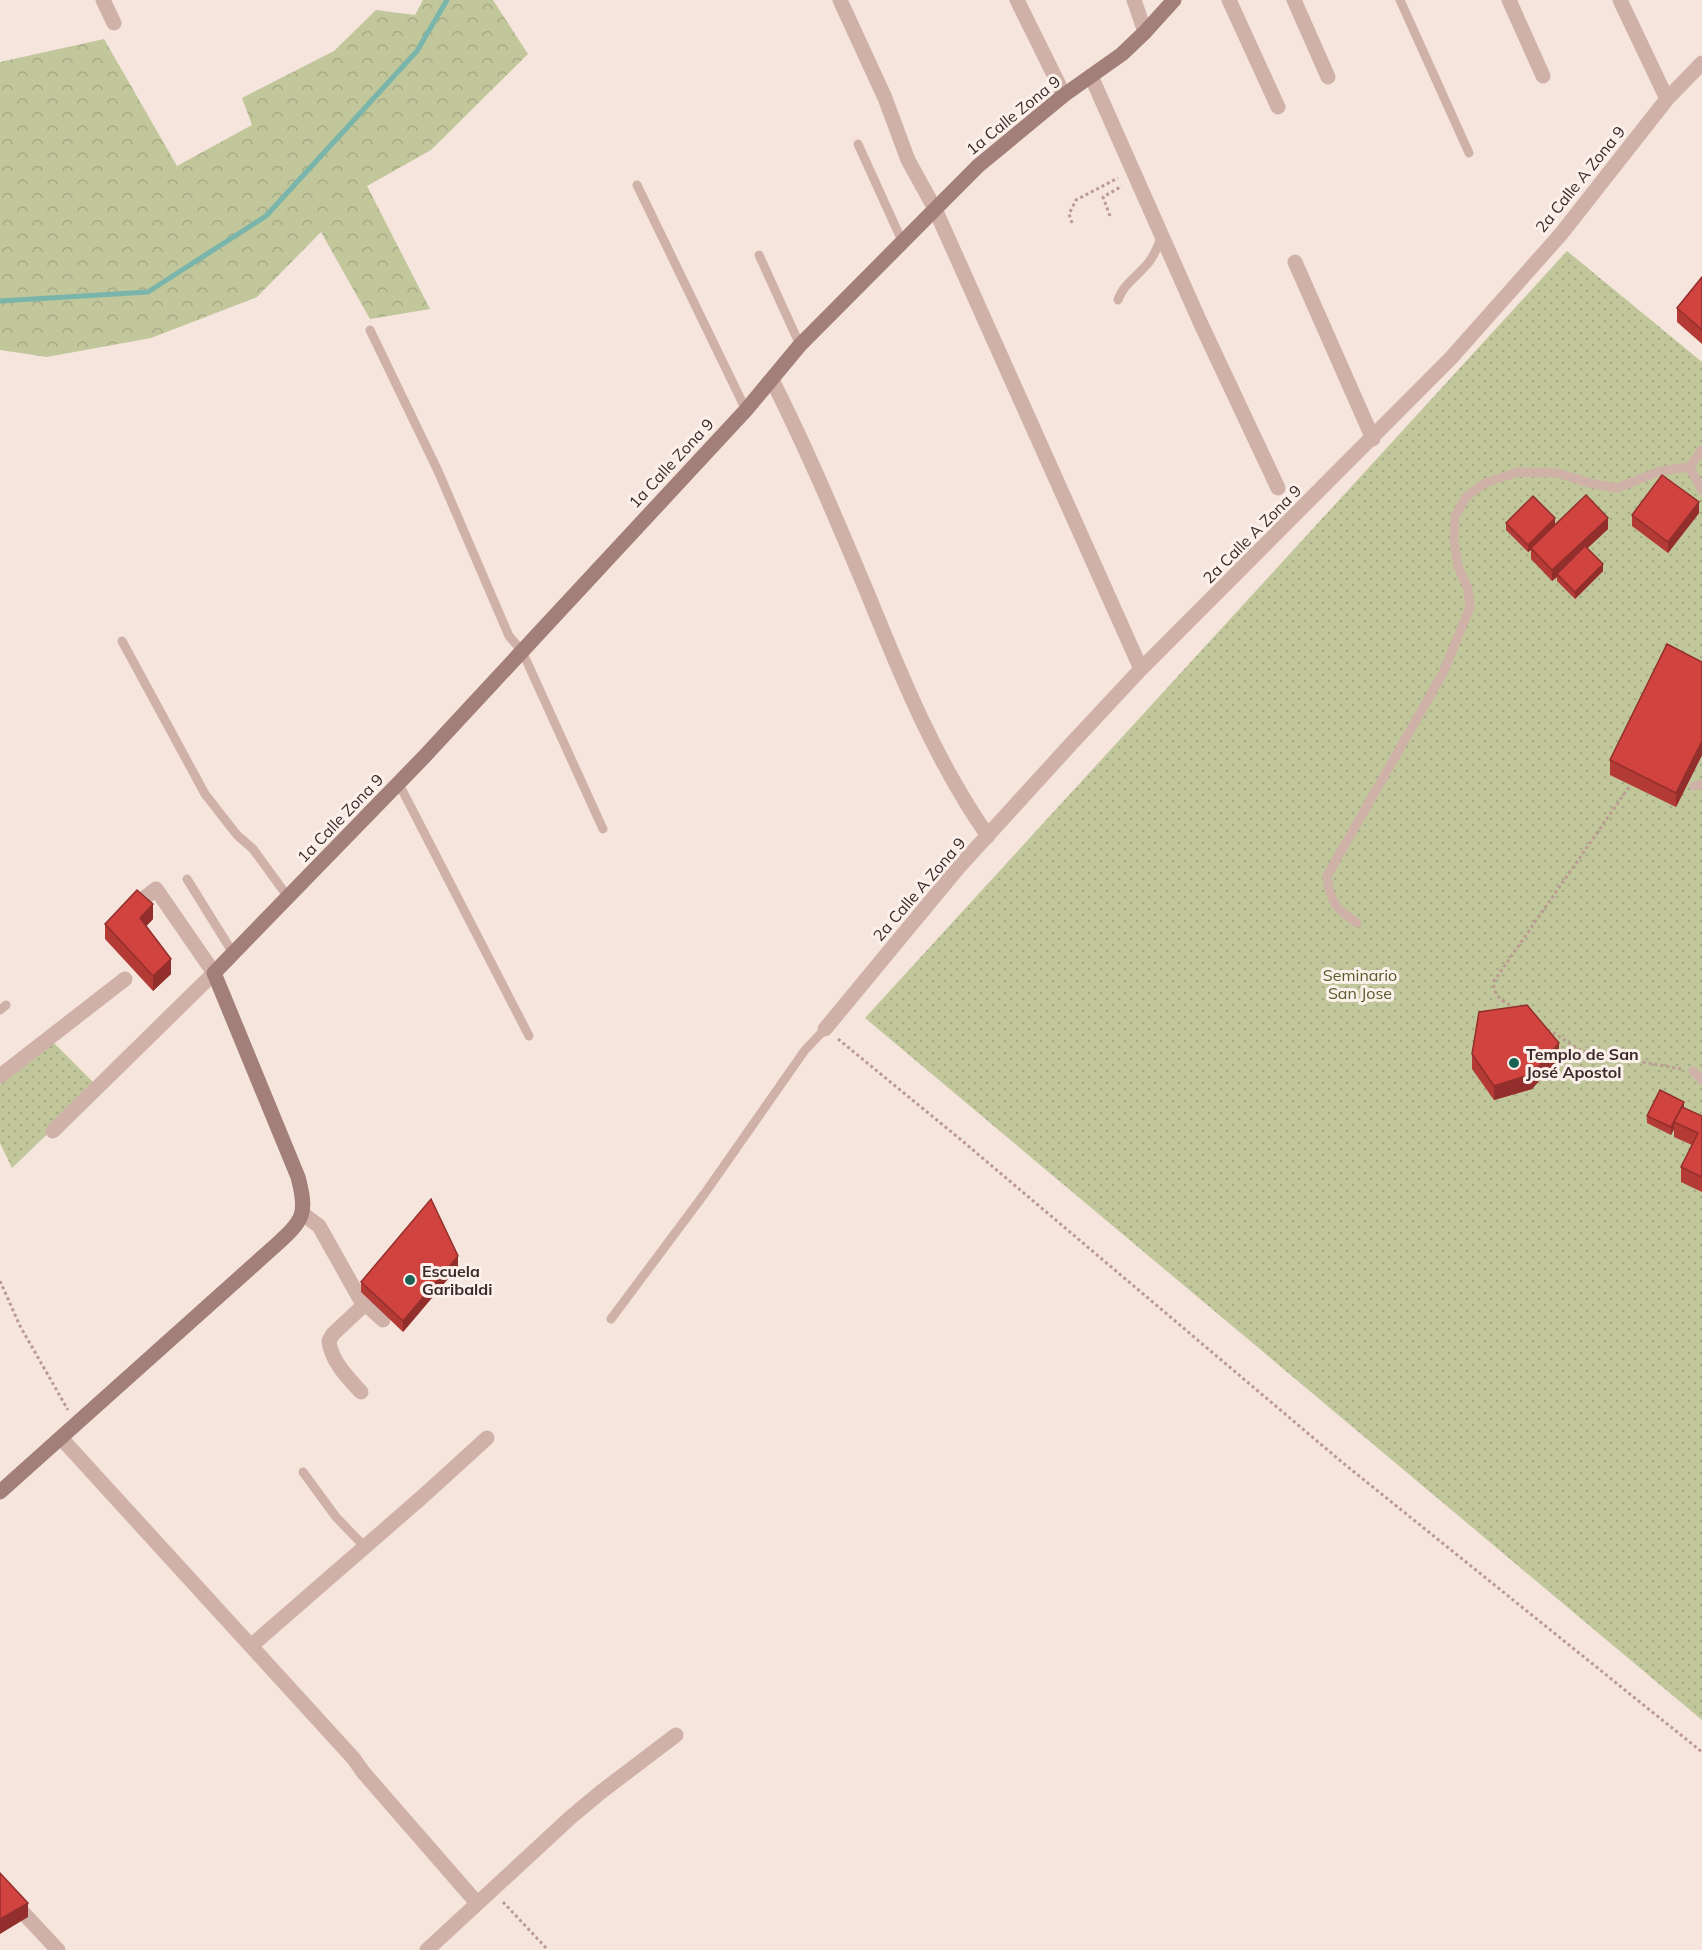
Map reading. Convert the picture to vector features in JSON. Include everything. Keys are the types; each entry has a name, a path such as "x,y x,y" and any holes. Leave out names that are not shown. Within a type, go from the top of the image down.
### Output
{"street":[{"path":"103,0 114,23"},
{"path":"840,0 885,98 908,160 935,209 1141,669"},
{"path":"1017,0 1064,95"},
{"path":"1134,0 1145,32"},
{"name":"1a Calle Zona 9","path":"214,972 399,784 746,410 800,345 902,241 978,166 1064,95 1122,54 1174,0"},
{"path":"1229,0 1278,107"},
{"path":"1294,0 1328,77"},
{"path":"1509,0 1543,76"},
{"path":"1620,0 1667,99"},
{"name":"2a Calle A Zona 9","path":"825,1029 906,929 1141,669 1373,439 1451,358 1561,234 1667,99 1702,63"},
{"path":"1091,76 1278,488"},
{"path":"1295,262 1373,439"},
{"path":"772,380 798,433 890,648 941,759 964,802 988,836"},
{"path":"0,1492 276,1245 303,1214 304,1205 298,1177 214,972 156,889 118,919"},
{"path":"52,1131 214,972"},
{"path":"0,1076 126,979"},
{"path":"303,1214 319,1226 356,1294 383,1320"},
{"path":"361,1392 338,1364 329,1341 333,1334 365,1304"},
{"path":"61,1438 354,1759 477,1903"},
{"path":"252,1645 487,1438"},
{"path":"427,1950 601,1792 676,1735"},
{"path":"0,1888 58,1950"}],"lane":[{"path":"1400,0 1469,153"},
{"path":"858,144 902,241"},
{"path":"637,185 746,410"},
{"path":"1118,300 1120,293 1149,261 1162,235"},
{"path":"759,255 800,345"},
{"path":"370,330 438,471 509,636 522,651 603,829"},
{"path":"1357,923 1339,911 1328,890 1327,876 1443,673 1470,607 1467,589 1458,566 1454,541 1455,516 1466,497 1485,483 1518,472 1558,473 1589,483 1617,488 1660,471 1689,467 1702,450"},
{"path":"1689,467 1702,490"},
{"path":"123,641 205,794 220,816 258,855 288,897"},
{"path":"399,784 530,1036"},
{"path":"187,879 233,953"},
{"path":"611,1319 705,1193 805,1050 825,1029"},
{"path":"1694,1071 1702,1080"},
{"path":"303,1472 336,1517 365,1547"}],"path":[{"path":"1110,216 1103,197 1135,175"},
{"path":"1072,223 1069,214 1076,200 1135,175"},
{"path":"1517,1010 1498,998 1493,989 1494,981 1629,787"},
{"path":"1535,1022 1582,1051 1694,1071"},
{"path":"825,1029 970,1146 1343,1463 1702,1752"},
{"path":"0,1281 34,1353 77,1424"},
{"path":"491,1890 548,1950"}],"green space":[{"path":"423,0 493,0 528,54 431,150 367,186 430,309 370,319 321,232 257,297 151,338 47,357 0,350 0,62 104,39 177,166 252,125 242,98 334,51 376,10 415,15"},
{"name":"Seminario San Jose","path":"1567,251 1702,362 1702,1720 865,1018"},
{"path":"49,1038 97,1086 12,1168 0,1143 0,1076"}],"building":[{"path":"1702,277 1702,330 1677,308"},
{"path":"1662,475 1699,502 1668,542 1632,515"},
{"path":"1586,495 1608,518 1552,570 1531,548"},
{"path":"1533,496 1555,518 1528,545 1506,523"},
{"path":"1585,546 1603,564 1575,592 1557,574"},
{"path":"1667,644 1702,662 1702,741 1676,793 1610,760"},
{"path":"137,890 153,904 140,918 171,959 153,976 105,924"},
{"name":"Templo de San José Apostol","path":"1527,1005 1559,1043 1532,1074 1494,1086 1472,1054 1479,1012"},
{"path":"1660,1090 1684,1102 1671,1127 1647,1116"},
{"path":"1682,1107 1702,1116 1702,1177 1681,1167 1698,1133 1674,1122"},
{"name":"Escuela Garibaldi","path":"431,1199 458,1256 403,1321 361,1282"},
{"path":"0,1873 28,1903 0,1919"}],"waterway":[{"path":"0,301 148,292 266,216 417,51 447,0"}],"place":[{"name":"Templo de San José Apostol","path":"1514,1063"},
{"name":"Escuela Garibaldi","path":"410,1280"}]}
